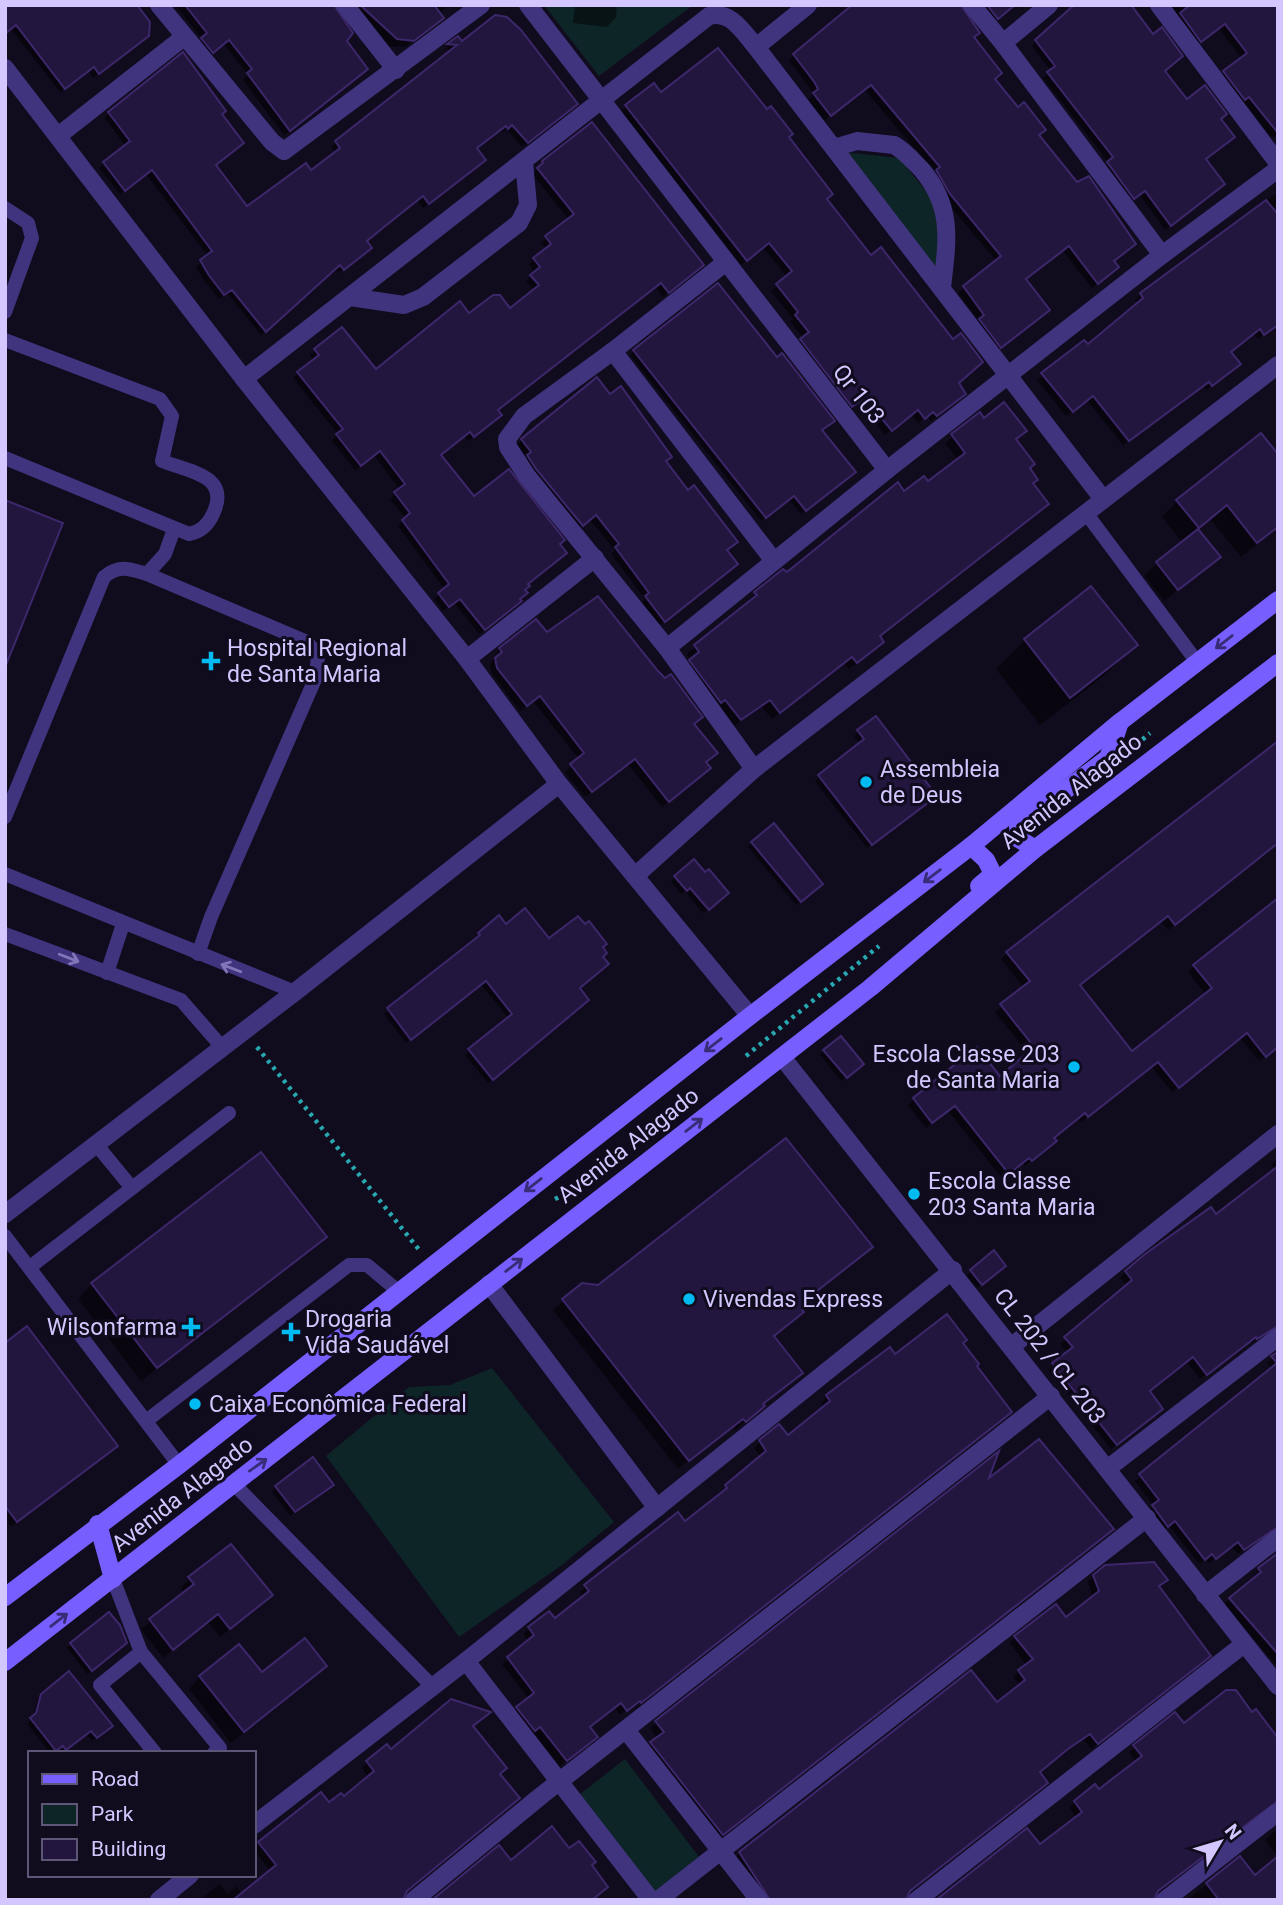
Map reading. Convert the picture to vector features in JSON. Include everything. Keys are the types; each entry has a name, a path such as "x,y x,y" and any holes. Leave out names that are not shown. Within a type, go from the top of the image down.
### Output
{"main road":[{"name":"Avenida Alagado","path":"5,1597 179,1465 431,1265 971,846 1120,722 1278,600"},
{"name":"Avenida Alagado","path":"5,1662 870,988 1035,849 1278,663"},
{"path":"1035,849 1019,839 1018,826 1108,758 1120,722"},
{"path":"870,988 904,947 993,874 986,860 971,846"},
{"path":"98,1524 113,1579"}],"street":[{"path":"159,5 272,142 284,151 481,5"},
{"path":"345,5 396,70"},
{"name":"Qr 103","path":"528,5 887,470"},
{"path":"756,47 808,5"},
{"path":"972,5 1162,255"},
{"path":"1003,43 1049,5"},
{"path":"1158,5 1278,163"},
{"path":"244,379 602,103 709,16 716,14 733,20 756,47 1103,499"},
{"path":"58,136 184,37"},
{"path":"5,68 244,379 467,659 559,784 750,1016"},
{"path":"834,148 857,141 894,145 934,185 944,203 946,216 942,288"},
{"path":"350,297 404,305 423,298 519,223 528,205 524,162"},
{"path":"667,648 1007,375 1278,169"},
{"path":"726,262 524,416 506,439 508,447 527,476 667,648 754,769"},
{"path":"612,351 774,561"},
{"path":"635,876 754,769 1278,365"},
{"path":"467,659 595,558"},
{"path":"5,1213 221,1045 295,992 559,784"},
{"name":"CL 202 / CL 203","path":"782,1056 1278,1686"},
{"path":"1012,1346 1278,1134"},
{"path":"256,1823 431,1685 466,1661 953,1270"},
{"path":"489,1284 657,1508"},
{"path":"1107,1469 1278,1337"},
{"path":"414,1900 558,1782 1051,1396"},
{"path":"659,1900 1147,1518"},
{"path":"1205,1595 1278,1538"},
{"path":"916,1900 1244,1644"},
{"path":"466,1661 651,1900"},
{"path":"626,1730 759,1900"},
{"path":"1165,1900 1278,1812"},
{"path":"159,1900 188,1877"}],"lane":[{"path":"5,208 24,219 32,238 5,312"},
{"path":"5,341 160,399 172,416 162,461 206,478 220,491 219,501 206,526 189,534 5,458"},
{"path":"1086,513 1197,663"},
{"path":"147,574 165,554 174,529"},
{"path":"5,817 104,577 112,570 125,567 147,574 307,642 318,655 316,677 211,917 198,954"},
{"path":"5,873 123,924 295,992"},
{"path":"107,973 123,924"},
{"path":"6,937 181,1000 221,1045"},
{"path":"30,1267 229,1113"},
{"path":"95,1143 132,1188"},
{"path":"5,1237 179,1465"},
{"path":"146,1421 349,1265 367,1265 398,1291"},
{"path":"233,1483 431,1685"},
{"path":"113,1579 141,1652 220,1748 216,1751"},
{"path":"141,1652 100,1685 153,1751"}],"path":[{"path":"1129,754 1141,737 1152,732"},
{"path":"742,1059 889,938"},
{"path":"242,1030 431,1265"},
{"path":"623,1154 657,1119 703,1092"},
{"path":"546,1205 557,1197 587,1184"},
{"path":"215,1473 243,1444"}],"green space":[{"path":"544,5 693,5 599,76"},
{"path":"843,152 899,158 934,201 941,250 936,274"},
{"path":"492,1368 614,1522 562,1565 459,1637 326,1456 409,1387 450,1385"},
{"path":"625,1759 699,1857 654,1892 579,1795"}],"building":[{"path":"5,5 137,5 150,22 149,36 99,74 94,67 65,89 16,25 5,34"},
{"path":"185,5 334,5 353,33 347,41 368,69 290,131 247,73 252,69 229,40 213,53 201,38 207,33"},
{"path":"360,5 434,5 444,18 414,41 397,39"},
{"path":"852,5 961,5 980,33 974,37 1002,73 995,79 1018,107 1024,102 1046,130 1039,135 1077,182 1089,176 1136,244 1114,261 1119,267 1098,284 1069,246 1026,279 1050,310 1001,348 979,319 984,315 963,286 1001,256 950,194 936,170 940,167 871,85 831,116 813,93 818,89 815,83 793,54"},
{"path":"987,5 1015,5 998,19"},
{"path":"1074,5 1131,5 1153,34 1162,27 1183,56 1165,71 1187,99 1205,85 1227,114 1221,119 1235,137 1206,159 1225,184 1171,226 1145,191 1134,199 1107,162 1113,157 1047,72 1055,66 1035,40"},
{"path":"1190,5 1278,5 1278,133 1249,97 1245,100 1223,71 1247,53 1225,24 1201,42 1180,13"},
{"path":"495,15 507,17 521,30 578,104 528,143 512,125 508,129 506,126 477,148 486,160 429,204 423,196 367,241 372,248 344,270 340,265 266,332 232,290 224,295 208,274 200,260 212,251 152,170 125,191 103,162 130,141 108,112 183,52 226,111 222,114 244,143 216,165 247,206 306,163 311,170 340,148 335,141 457,45 447,44 458,36 462,41"},
{"path":"718,48 767,109 771,106 793,134 789,137 833,194 827,199 871,255 881,247 953,339 961,333 983,362 959,383 966,394 937,416 933,412 925,419 918,410 892,431 865,398 852,407 800,339 809,332 795,315 798,312 776,284 792,271 769,243 747,261 625,105 654,83 661,92"},
{"path":"592,122 704,265 669,293 661,283 498,410 502,415 474,437 470,432 441,455 474,496 509,469 565,540 560,544 567,553 528,584 530,586 525,590 528,593 520,599 522,601 485,630 460,599 449,607 438,593 449,584 402,520 410,513 394,492 405,484 380,451 361,466 336,434 343,429 297,372 319,355 314,349 342,327 376,369 460,301 469,313 493,295 500,295 510,308 539,285 530,275 540,267 533,258 551,244 545,236 574,214 537,168 542,161"},
{"path":"1266,200 1278,214 1278,325 1264,335 1260,329 1231,352 1241,364 1212,386 1209,382 1129,441 1093,396 1073,412 1041,373 1084,340 1088,344 1143,298 1140,293"},
{"path":"718,283 777,357 782,353 835,421 822,430 856,472 806,511 794,496 766,518 633,350"},
{"path":"597,377 610,394 621,386 672,457 666,461 688,490 694,485 738,542 727,550 738,564 665,622 645,596 649,593 615,547 619,544 596,515 583,526 536,469 527,455 531,452 521,439"},
{"path":"1004,402 1027,431 1016,439 1035,464 1030,468 1038,480 1033,483 1049,504 880,636 884,642 857,663 852,657 780,713 770,700 741,720 725,700 721,703 689,660 699,652 694,645 757,595 754,592 783,569 787,572 898,482 904,491 924,476 928,481 965,453 951,434 980,412 984,418"},
{"path":"1261,433 1278,454 1278,527 1257,543 1227,505 1199,528 1176,500"},
{"path":"5,500 63,523 6,665 5,665"},
{"path":"1198,529 1221,557 1178,590 1156,562"},
{"path":"1091,586 1138,645 1070,698 1024,639"},
{"path":"598,596 658,671 665,678 671,674 703,717 694,724 718,753 706,762 711,768 669,802 635,759 592,792 570,764 584,753 540,696 527,706 497,668 495,658 502,652 499,648 536,619 547,632"},
{"path":"876,716 937,796 872,845 818,775 864,739 857,730"},
{"path":"1278,741 1278,843 1175,925 1168,916 1080,985 1132,1051 1212,988 1193,965 1278,898 1278,1047 1266,1057 1247,1033 1179,1088 1158,1062 1088,1117 1085,1113 1054,1138 1057,1141 1032,1161 1029,1158 1009,1174 955,1106 932,1123 913,1098 977,1047 1000,1076 1034,1047 1000,1004 1030,981 1006,952"},
{"path":"774,823 823,884 801,902 751,842"},
{"path":"694,859 705,872 709,869 729,893 709,910 690,888 687,891 674,876"},
{"path":"525,908 549,938 578,916 585,924 589,921 607,944 603,947 607,953 603,957 609,964 580,988 589,1000 493,1080 468,1049 512,1014 486,981 411,1040 387,1008 480,935 478,933 499,915 506,924"},
{"path":"841,1036 864,1064 847,1078 823,1050"},
{"name":"Vivendas Express","path":"786,1138 873,1247 817,1291 820,1296 774,1336 803,1373 763,1404 765,1406 746,1422 743,1419 689,1461 562,1299 582,1283 598,1285"},
{"path":"261,1152 327,1237 157,1368 91,1283"},
{"path":"1278,1166 1278,1326 1257,1339 1256,1337 1207,1375 1193,1357 1150,1391 1163,1409 1117,1445 1052,1363 1073,1347 1064,1337 1132,1280 1125,1271 1145,1254 1211,1207 1216,1214"},
{"path":"994,1250 1006,1266 982,1285 970,1270"},
{"path":"947,1314 967,1340 963,1343 979,1364 977,1366 1012,1412 641,1703 640,1701 627,1711 621,1703 590,1727 598,1737 567,1761 540,1727 535,1731 516,1707 534,1693 507,1657 534,1635 528,1627 549,1611 555,1618 589,1591 584,1585 678,1512 685,1521 727,1488 725,1485 766,1451 759,1440 779,1424 788,1435 830,1401 826,1395 890,1347 895,1354"},
{"path":"27,1326 118,1446 17,1522 5,1506 5,1343"},
{"path":"1278,1352 1278,1527 1244,1550 1238,1542 1216,1559 1212,1554 1205,1560 1175,1521 1168,1527 1152,1505 1159,1500 1139,1474 1277,1363 1271,1356"},
{"path":"1039,1439 1114,1529 723,1835 650,1742 664,1732 655,1721 999,1451 989,1478"},
{"path":"313,1457 334,1485 295,1512 275,1486"},
{"path":"231,1544 273,1595 230,1629 218,1614 173,1650 149,1619 194,1584 188,1577"},
{"path":"1278,1553 1278,1654 1229,1598 1261,1572 1258,1568"},
{"path":"1154,1562 1168,1580 1159,1586 1211,1656 1098,1744 1090,1734 1068,1749 1040,1772 1048,1783 910,1891 906,1900 770,1900 739,1852 971,1670 997,1702 1025,1680 1018,1670 1033,1659 1014,1636 1056,1604 1066,1617 1099,1591 1093,1575 1105,1565"},
{"path":"109,1612 120,1625 127,1643 92,1671 70,1643"},
{"path":"305,1638 327,1666 244,1732 199,1676 239,1644 262,1672"},
{"path":"69,1671 113,1726 97,1738 91,1731 66,1750 63,1746 56,1751 30,1718 36,1713 41,1694"},
{"path":"1226,1690 1236,1690 1252,1712 1256,1709 1278,1738 1278,1801 1158,1891 1154,1900 936,1900 1027,1828 1040,1844 1082,1812 1074,1801 1095,1784 1099,1789 1142,1756 1133,1745 1175,1712 1184,1723"},
{"path":"451,1699 491,1712 473,1726 507,1768 500,1774 520,1798 407,1891 403,1900 233,1900 276,1865 258,1842 321,1792 329,1802 341,1793 344,1796 374,1771 366,1761 387,1744 391,1749"},
{"path":"552,1826 569,1848 579,1841 596,1862 592,1865 608,1887 592,1900 432,1900 499,1845 511,1860"},
{"path":"1240,1856 1255,1875 1278,1856 1278,1900 1219,1900 1206,1883"}],"place":[{"name":"Hospital Regional de Santa Maria","path":"211,661"},
{"name":"Assembleia de Deus","path":"866,782"},
{"name":"Escola Classe 203 de Santa Maria","path":"1074,1067"},
{"name":"Escola Classe 203 Santa Maria","path":"914,1194"},
{"name":"Vivendas Express","path":"689,1299"},
{"name":"Wilsonfarma","path":"191,1327"},
{"name":"Drogaria Vida Saudável","path":"291,1332"},
{"name":"Caixa Econômica Federal","path":"195,1404"}]}
